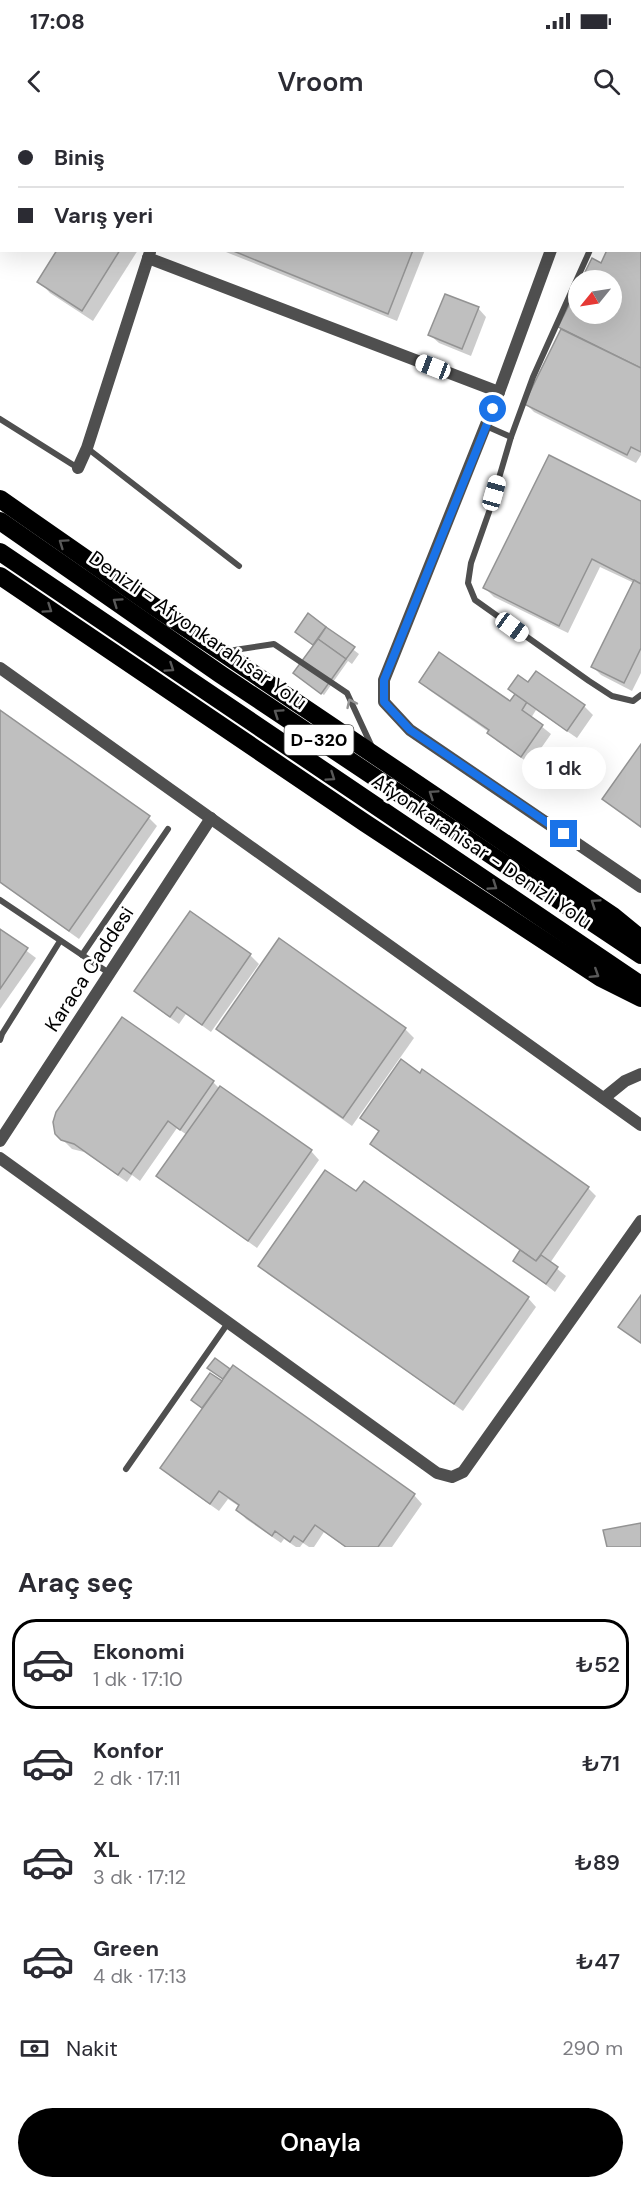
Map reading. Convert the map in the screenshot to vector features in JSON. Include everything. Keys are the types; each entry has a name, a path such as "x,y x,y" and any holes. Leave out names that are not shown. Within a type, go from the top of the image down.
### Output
{"highway":[{"path":"0,500 613,916 641,939"},
{"name":"Denizli - Afyonkarahisar Yolu","path":"0,521 230,680 641,955"},
{"name":"Afyonkarahisar - Denizli Yolu","path":"0,552 641,985"},
{"path":"0,576 375,830 601,978 641,998"}],"street":[{"path":"550,252 486,426 384,680 384,702 410,730 641,887"},
{"path":"78,468 87,448 149,254 499,392"},
{"path":"0,668 641,1125"},
{"name":"Karaca Caddesi","path":"0,1141 211,818"},
{"path":"604,1098 625,1081 641,1074"},
{"path":"0,1158 437,1473 452,1477 463,1472 641,1221"}],"lane":[{"path":"589,252 533,377 511,436 489,512 471,563 468,583 475,600 612,696 633,701 641,695"},
{"path":"0,419 78,468"},
{"path":"486,426 511,436"},
{"path":"87,448 239,566"},
{"path":"222,652 274,644 302,662 347,693 376,756"},
{"path":"82,955 168,829"},
{"path":"0,900 109,974"},
{"path":"0,1041 2,1034 60,941"},
{"path":"126,1469 229,1323"}],"building":[{"path":"56,252 119,252 82,311 37,282"},
{"path":"236,252 412,252 388,314"},
{"path":"606,252 641,252 641,368 558,327 568,307 568,324 622,324 622,270 586,270 592,258 601,263"},
{"path":"445,294 479,307 462,349 428,335"},
{"path":"561,329 641,368 641,452 631,447 627,455 524,404"},
{"path":"549,455 641,501 641,584 592,559 559,626 483,588"},
{"path":"634,580 641,584 641,648 624,683 591,667"},
{"path":"308,613 326,627 313,645 295,632"},
{"path":"326,627 355,647 346,659 318,639"},
{"path":"318,639 346,659 321,694 293,673"},
{"path":"439,652 510,701 515,694 527,702 522,710 543,725 521,757 487,733 489,730 419,682"},
{"path":"536,671 585,705 567,731 508,689 518,675 528,682"},
{"path":"0,710 150,816 69,931 0,882"},
{"path":"641,744 641,827 602,799"},
{"path":"190,911 251,954 202,1025 177,1007 170,1017 134,991"},
{"path":"0,929 28,948 0,989"},
{"path":"279,938 406,1028 343,1118 216,1029"},
{"path":"122,1017 214,1081 180,1130 168,1121 131,1174 123,1168 118,1175 74,1144 61,1140 55,1134 53,1122 56,1112"},
{"path":"401,1059 420,1073 422,1069 589,1187 536,1261 370,1144 379,1131 360,1118"},
{"path":"220,1086 312,1150 248,1241 156,1176"},
{"path":"325,1170 356,1191 364,1181 529,1297 454,1404 258,1266"},
{"path":"520,1250 536,1261 541,1255 558,1267 546,1284 513,1261"},
{"path":"641,1295 641,1343 618,1327"},
{"path":"215,1358 230,1369 223,1379 207,1368"},
{"path":"233,1365 415,1494 378,1547 346,1547 315,1525 303,1542 294,1536 290,1542 275,1531 272,1536 236,1510 239,1505 219,1491 210,1504 160,1468"},
{"path":"210,1373 222,1381 202,1408 191,1400"},
{"path":"641,1523 641,1547 607,1547 603,1530"}],"route":[{"path":"493,409 384,680 384,702 410,730 564,834"}]}
